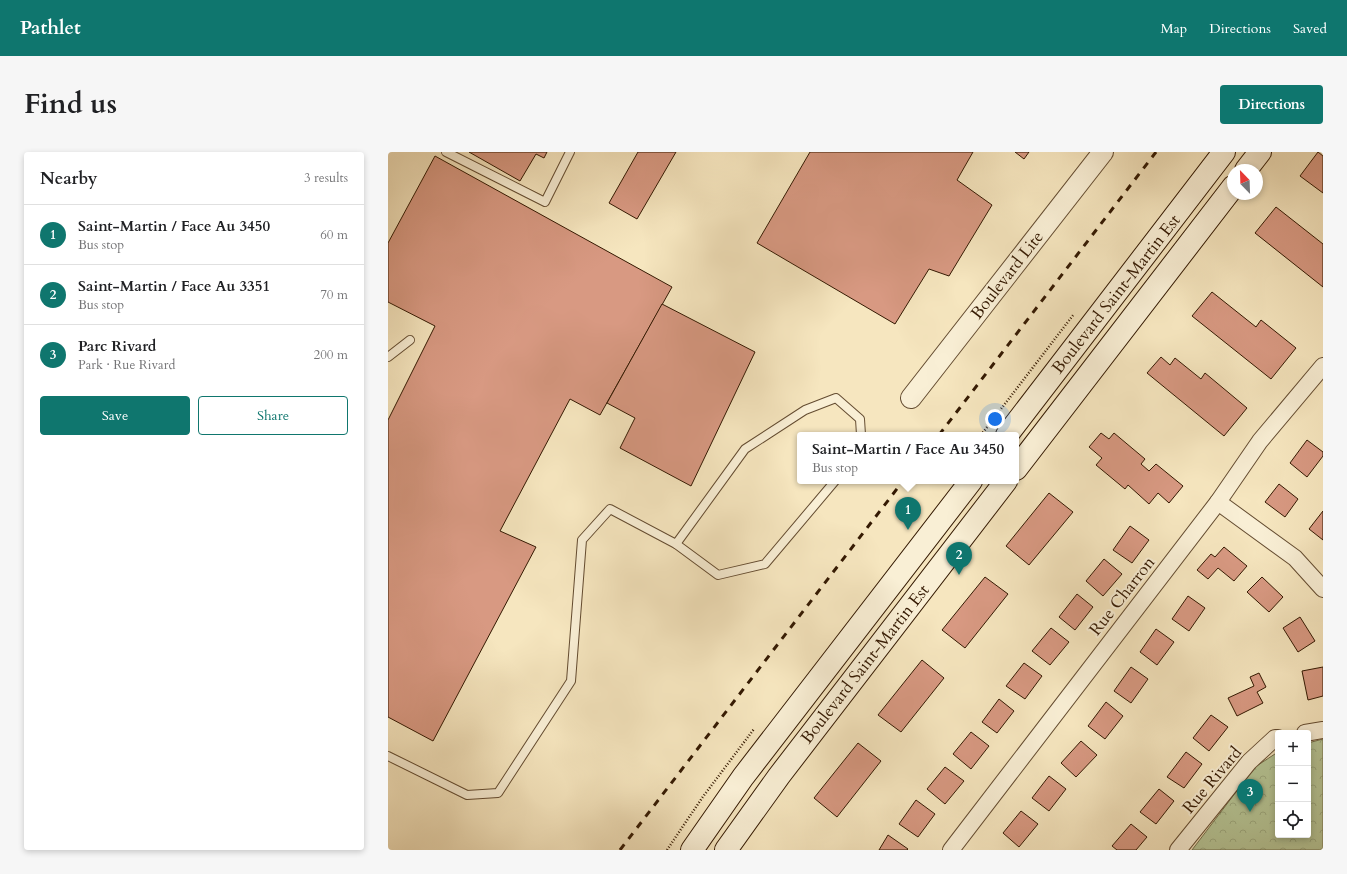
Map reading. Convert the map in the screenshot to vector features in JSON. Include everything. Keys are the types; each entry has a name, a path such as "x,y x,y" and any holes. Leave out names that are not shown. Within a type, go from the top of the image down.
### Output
{"main road":[{"name":"Boulevard Saint-Martin Est","path":"1009,432 1224,152"},
{"path":"1251,164 1260,152"},
{"name":"Boulevard Saint-Martin Est","path":"1019,465 1227,196"},
{"name":"Boulevard Saint-Martin Est","path":"692,850 743,777 969,484"},
{"name":"Boulevard Saint-Martin Est","path":"726,850 779,776 1004,484"}],"street":[{"name":"Boulevard Lite","path":"911,398 1103,152"},
{"name":"Rue Charron","path":"951,850 1218,502 1260,441 1323,366"},
{"path":"1218,502 1295,558 1323,589"},
{"path":"1311,732 1323,730"},
{"name":"Rue Rivard","path":"1178,850 1249,762 1275,738"}],"lane":[{"path":"446,152 545,202 570,152"},
{"path":"388,357 410,340"},
{"path":"676,544 745,449 805,410 836,398 860,418 861,432"},
{"path":"388,756 467,795 498,793 571,681 582,540 610,509 676,544 718,575 765,564 832,484"}],"green space":[{"path":"1323,739 1323,850 1192,850 1255,767 1275,754 1275,838 1311,838 1311,742"}],"building":[{"path":"469,152 547,152 544,158 536,154 520,181"},
{"path":"638,152 676,152 637,219 609,203"},
{"path":"810,152 973,152 957,180 992,205 949,276 929,269 895,324 757,243"},
{"path":"1015,152 1029,152 1024,159"},
{"path":"1318,152 1323,156 1323,193 1300,176"},
{"path":"435,156 672,287 600,415 570,399 500,531 536,547 433,741 388,717 388,420 435,326 388,302 388,243"},
{"path":"1276,207 1323,244 1323,287 1255,233"},
{"path":"1212,292 1256,327 1261,320 1296,348 1271,379 1192,316"},
{"path":"662,304 755,352 691,486 620,448 635,418 607,403"},
{"path":"1161,357 1170,365 1175,358 1201,379 1205,373 1247,408 1224,436 1147,373"},
{"path":"1101,433 1109,439 1114,433 1145,459 1141,464 1149,471 1156,464 1183,486 1169,503 1158,493 1149,504 1128,485 1125,489 1096,465 1102,458 1089,447"},
{"path":"1307,440 1323,452 1323,456 1307,477 1290,463"},
{"path":"1279,484 1298,499 1285,517 1265,502"},
{"path":"1049,493 1073,512 1029,565 1006,546"},
{"path":"1323,511 1323,540 1309,529"},
{"path":"1130,526 1149,540 1132,563 1113,550"},
{"path":"1224,547 1247,566 1234,581 1218,568 1208,579 1197,570 1211,554 1215,557"},
{"path":"1104,559 1122,574 1103,596 1086,581"},
{"path":"985,577 1008,594 965,648 942,630"},
{"path":"1262,577 1283,597 1269,612 1247,592"},
{"path":"1077,594 1093,607 1075,630 1059,617"},
{"path":"1188,596 1205,608 1189,631 1172,619"},
{"path":"1300,617 1315,641 1298,652 1283,628"},
{"path":"1051,628 1069,642 1050,665 1032,651"},
{"path":"1156,629 1174,642 1157,665 1140,652"},
{"path":"922,660 944,678 901,732 878,715"},
{"path":"1024,663 1042,676 1025,699 1006,686"},
{"path":"1131,667 1148,679 1131,703 1114,691"},
{"path":"1323,667 1323,696 1308,700 1302,671"},
{"path":"1259,673 1266,687 1257,692 1263,703 1237,716 1228,698 1254,686 1250,677"},
{"path":"999,699 1014,711 997,733 982,722"},
{"path":"1106,702 1123,716 1105,739 1088,726"},
{"path":"1211,715 1228,727 1209,751 1193,738"},
{"path":"971,732 989,746 971,769 953,754"},
{"path":"1081,741 1097,755 1076,777 1061,763"},
{"path":"858,743 881,761 837,817 814,798"},
{"path":"1186,752 1202,764 1184,788 1167,777"},
{"path":"945,767 964,781 945,804 927,789"},
{"path":"1049,776 1066,789 1049,811 1032,798"},
{"path":"1159,789 1174,801 1156,824 1140,812"},
{"path":"916,800 935,814 918,837 899,824"},
{"path":"1021,811 1038,824 1019,847 1003,833"},
{"path":"1131,824 1147,837 1136,850 1117,850 1112,846"},
{"path":"888,835 908,849 879,850"}],"railway":[{"path":"941,432 1156,152"},
{"path":"620,850 901,484"}],"place":[{"name":"Saint-Martin / Face Au 3450","path":"908,530"},
{"name":"Saint-Martin / Face Au 3351","path":"959,575"},
{"name":"Parc Rivard","path":"1250,812"}]}
